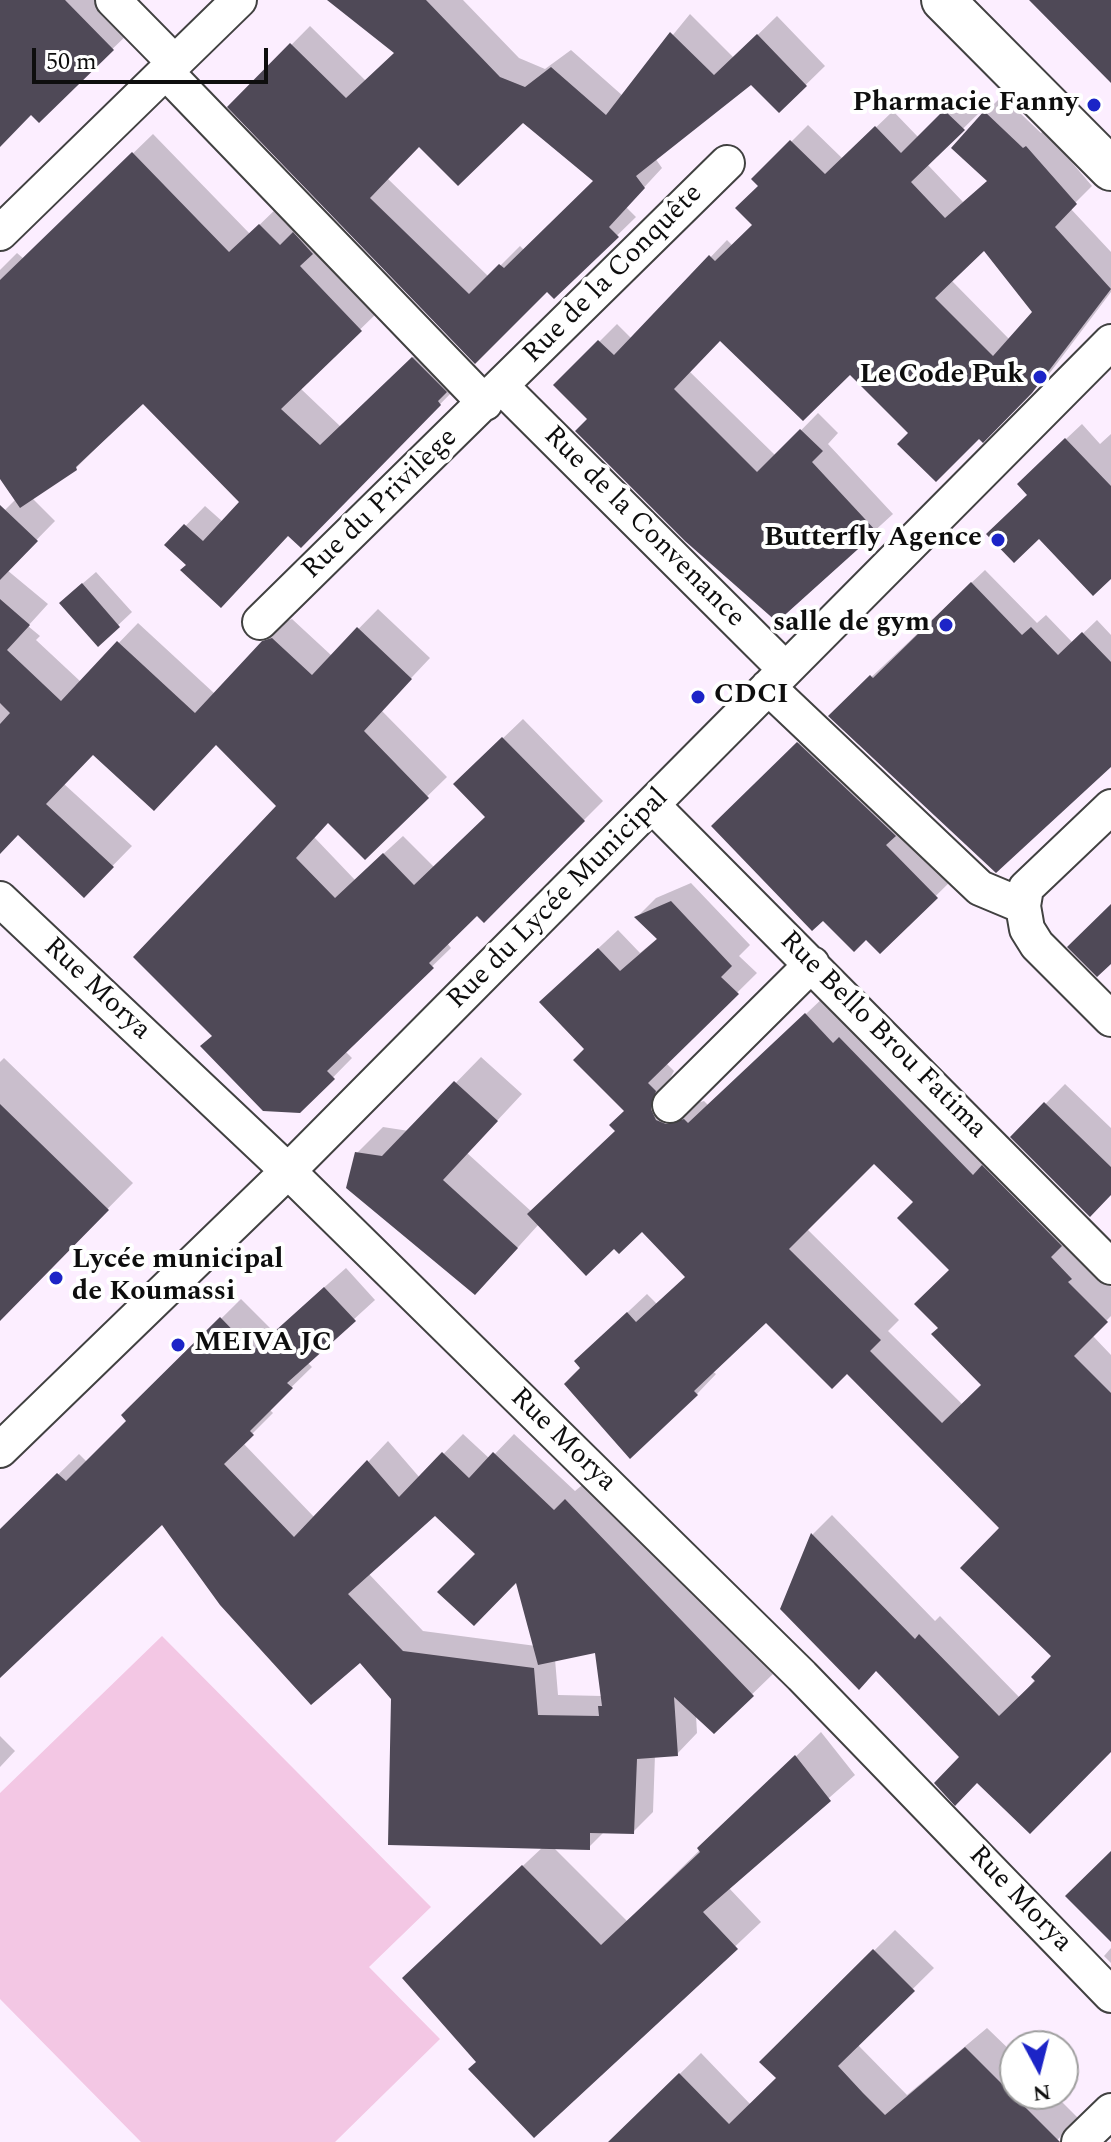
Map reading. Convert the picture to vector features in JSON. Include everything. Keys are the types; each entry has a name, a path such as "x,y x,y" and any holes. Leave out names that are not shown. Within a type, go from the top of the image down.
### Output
{"street":[{"name":"Rue de la Convenance","path":"113,0 170,67 980,888 1023,906"},
{"path":"0,233 239,0"},
{"path":"943,0 1111,169"},
{"name":"Rue de la Conquête","path":"493,395 727,163"},
{"name":"Rue du Lycée Municipal","path":"0,1450 288,1171 1111,342"},
{"name":"Rue du Privilège","path":"260,622 493,395"},
{"name":"Rue Bello Brou Fatima","path":"653,806 1111,1267"},
{"path":"1111,807 1026,888 1023,906 1027,929 1037,945 1111,1019"},
{"name":"Rue Morya","path":"0,899 288,1171 802,1676 1111,1995"},
{"path":"670,1105 812,964"},
{"path":"1079,2142 1111,2111"}],"shaded area":[{"path":"162,1636 431,1907 369,1967 440,2039 335,2142 141,2142 0,1999 0,1793"}],"building":[{"path":"0,0 65,0 114,50 39,123 31,115 0,147"},
{"path":"327,0 426,0 500,77 525,87 551,67 606,115 670,32 714,75 757,34 807,86 779,113 751,85 636,176 645,188 609,227 619,237 554,299 547,292 475,364 227,107 290,43 346,98 394,53","holes":["523,123 593,181 504,268 499,264 469,294 370,198 419,147 458,186"]},
{"path":"1029,0 1111,0 1111,83"},
{"path":"944,110 965,130 911,182 945,218 987,181 951,148 984,111 1023,148 1026,146 1077,204 1055,227 1111,289 1032,393 983,443 979,439 936,482 897,444 908,433 850,375 803,421 720,341 674,389 757,472 800,429 823,451 812,462 877,532 777,622 685,541 575,431 587,419 553,385 598,340 614,355 709,255 715,261 752,225 735,208 758,186 751,179 790,140 825,174 875,126 901,153","holes":["984,251 1032,312 993,356 935,298"]},
{"path":"132,152 229,252 259,224 280,245 293,232 313,254 300,266 362,331 281,409 320,445 412,357 447,392 438,401 441,405 301,548 288,536 221,608 180,570 186,565 164,545 184,524 203,541 239,502 143,404 76,467 77,470 20,508 0,479 0,280"},
{"path":"1065,438 1111,486 1111,579 1093,596 1039,539 1014,563 986,534 1027,495 1017,484"},
{"path":"0,505 38,541 0,580"},
{"path":"971,582 1022,635 1031,627 1058,655 1082,632 1111,662 1111,767 996,873 828,716 870,675 873,678"},
{"path":"82,583 120,627 98,647 59,603"},
{"path":"0,599 30,625 7,650 61,701 117,641 195,713 262,641 272,638 312,675 357,627 412,679 364,731 429,798 365,860 328,823 296,858 335,898 383,853 414,885 485,817 453,784 502,737 585,821 484,923 477,916 429,963 434,968 327,1071 335,1079 300,1113 263,1111 200,1046 212,1036 133,957 276,806 216,745 154,811 93,755 46,804 114,867 84,898 18,835 0,854 0,724 10,713 0,703"},
{"path":"797,742 896,836 886,845 938,898 880,954 866,940 854,952 823,921 812,931 711,826"},
{"path":"671,901 732,966 721,977 739,994 648,1083 656,1091 651,1109 656,1120 666,1124 684,1119 688,1123 805,1013 833,1043 839,1037 973,1175 982,1165 1062,1246 1051,1257 1072,1279 1068,1282 1108,1322 1074,1356 1111,1393 1111,1752 1030,1834 977,1783 955,1806 934,1783 959,1757 876,1671 859,1690 780,1609 811,1533 915,1639 919,1634 999,1716 1035,1681 1031,1677 1051,1656 960,1568 999,1528 847,1374 832,1389 766,1323 694,1391 698,1395 630,1459 564,1384 580,1368 574,1361 627,1312 636,1322 685,1277 642,1232 619,1254 614,1249 586,1276 527,1214 615,1131 609,1125 624,1111 573,1060 584,1049 539,1002 598,948 620,971 657,939 634,917","holes":["874,1164 913,1202 897,1218 949,1270 914,1304 938,1328 931,1334 981,1385 942,1423 870,1351 881,1340 789,1249"]},
{"path":"1111,904 1111,964 1097,977 1067,947"},
{"path":"454,1081 498,1121 443,1180 518,1248 475,1295 346,1188 355,1152 382,1156"},
{"path":"1044,1102 1111,1167 1111,1195 1090,1217 1010,1137"},
{"path":"0,1104 109,1210 0,1321"},
{"path":"324,1287 356,1321 287,1383 293,1388 250,1431 254,1435 224,1464 294,1537 367,1460 399,1497 442,1452 469,1478 493,1452 554,1510 565,1499 754,1696 714,1734 674,1697 678,1756 637,1759 634,1834 590,1833 590,1850 388,1845 391,1699 360,1663 311,1705 220,1605 162,1525 0,1678 0,1529 57,1473 66,1481 126,1421 121,1415 220,1317 253,1351","holes":["435,1516 475,1554 437,1592 474,1626 516,1583 538,1665 595,1653 602,1706 598,1706 599,1716 538,1715 534,1668 403,1651 348,1594"]},
{"path":"795,1755 831,1801 703,1912 738,1949 534,2138 468,2069 476,2062 402,1978 522,1865 601,1945 700,1852 697,1848"},
{"path":"1111,1851 1111,1942 1065,1896"},
{"path":"873,1949 915,1991 838,2066 863,2093 885,2115 965,2047 999,2081 999,2110 1028,2110 1060,2142 608,2142 679,2073 729,2124 776,2078 759,2062"}],"place":[{"name":"Pharmacie Fanny","path":"1094,105"},
{"name":"Le Code Puk","path":"1040,377"},
{"name":"Butterfly Agence","path":"998,540"},
{"name":"salle de gym","path":"946,625"},
{"name":"CDCI","path":"698,697"},
{"name":"Lycée municipal de Koumassi","path":"56,1278"},
{"name":"MEIVA JC","path":"178,1345"}]}
